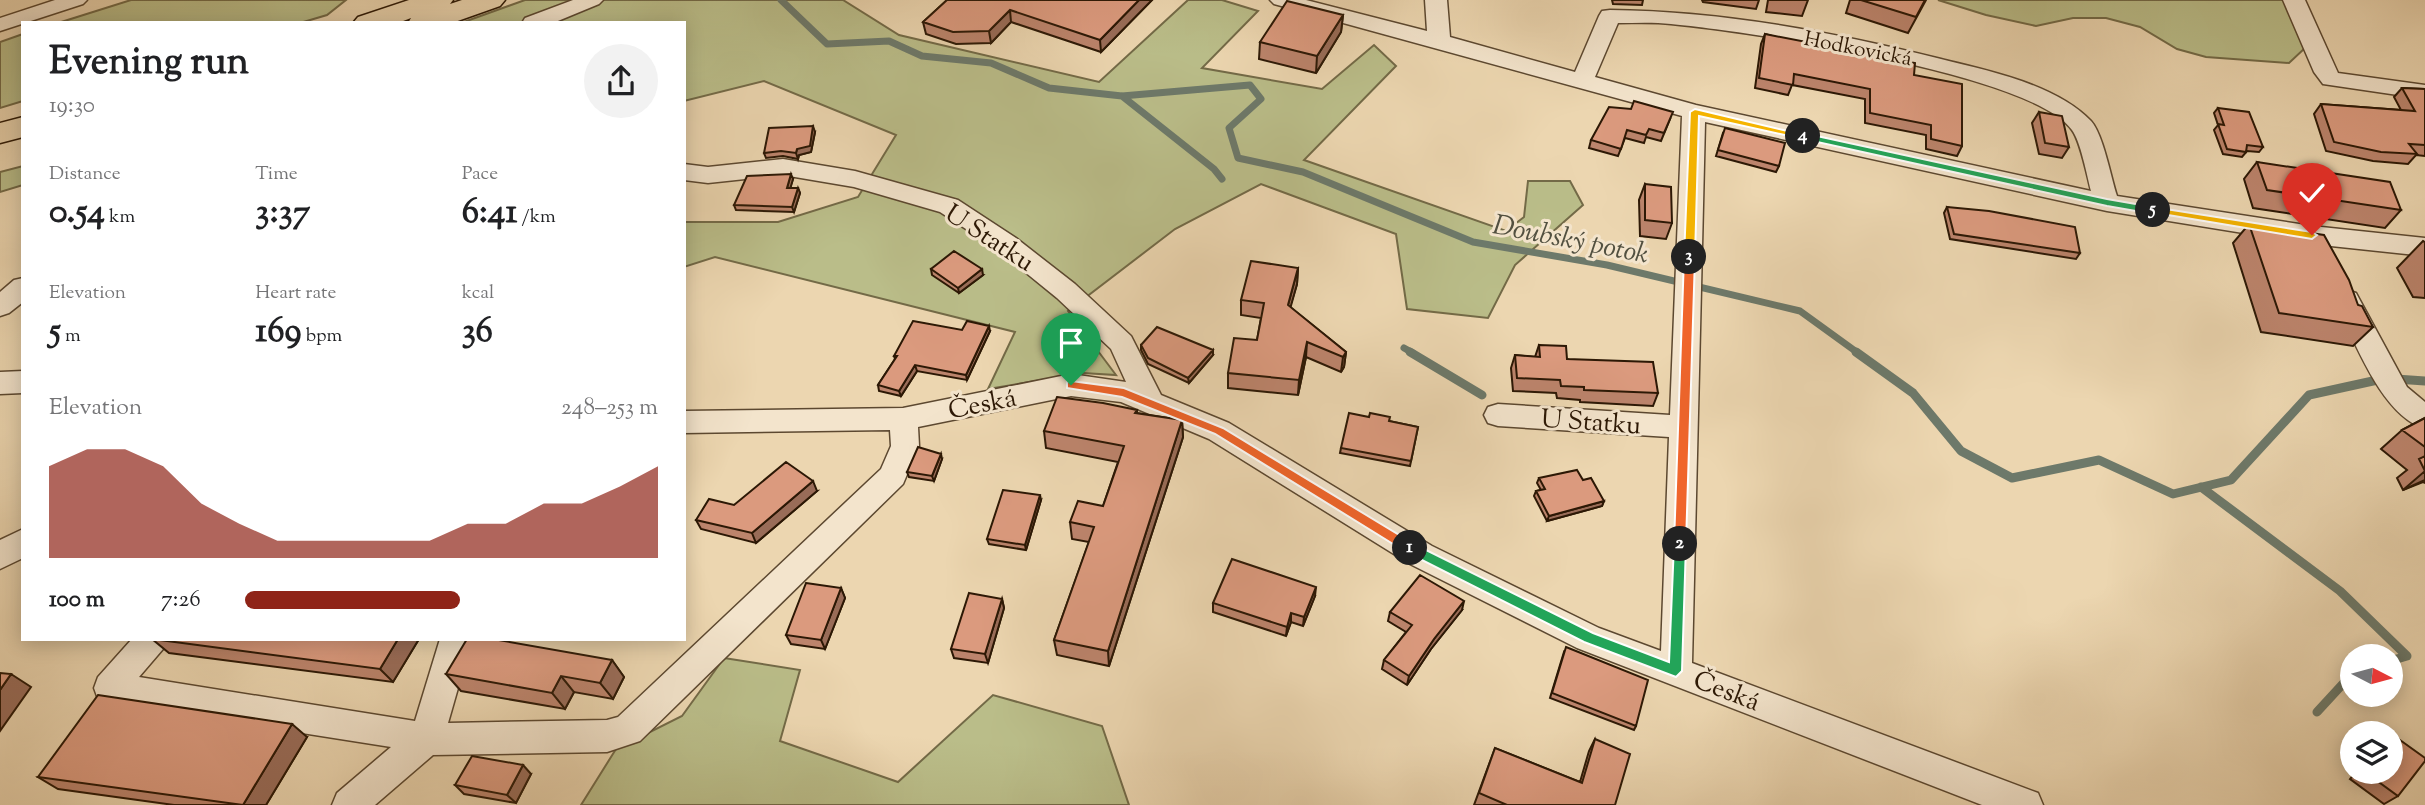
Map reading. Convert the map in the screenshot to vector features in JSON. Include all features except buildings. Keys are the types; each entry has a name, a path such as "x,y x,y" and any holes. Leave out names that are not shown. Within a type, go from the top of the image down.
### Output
{"highway":[{"path":"346,21 363,14 380,0"},
{"path":"374,21 438,0"},
{"path":"429,21 490,0"},
{"path":"0,133 21,128"},
{"path":"0,153 21,147"}],"street":[{"path":"0,25 76,0"},
{"path":"538,21 592,0"},
{"path":"1281,0 1695,112 2107,203 2312,235 2425,247"},
{"path":"1436,0 1439,41"},
{"path":"2294,0 2325,72 2331,79 2425,92"},
{"name":"Hodkovická","path":"1582,80 1610,16 1670,17 1858,45 1985,77 2057,105 2084,128 2107,203"},
{"path":"1676,671 1695,112"},
{"name":"U Statku","path":"686,172 708,175 783,167 855,179 949,206 1017,252 1066,291 1121,344 1151,404"},
{"path":"2312,235 2397,396 2425,418"},
{"path":"0,306 21,289"},
{"path":"0,383 21,382"},
{"name":"Česká","path":"686,422 904,419 1071,385 1124,392 1219,431 1421,555 1588,638 2026,805"},
{"name":"U Statku","path":"1498,415 1684,427"},
{"path":"150,641 110,688 380,729 426,739 607,736 628,730 893,476 905,446 904,419"},
{"path":"0,556 21,543"},
{"path":"349,805 426,739 455,641"}],"green space":[{"path":"131,0 346,0 327,15 307,21 64,21"},
{"path":"525,0 843,0 899,35 1099,82 1188,0 1222,0 1258,11 1202,68 1322,89 1374,45 1396,66 1304,160 1506,231 1524,217 1528,181 1570,181 1583,205 1515,265 1488,318 1407,309 1396,234 1261,184 1175,229 1068,311 1116,375 1083,373 988,389 1015,332 715,257 686,266 686,222 778,222 858,197 896,135 764,81 686,100 686,21 467,21"},
{"path":"1938,0 2286,0 2305,48 2289,63 2206,57 2177,49 2140,27 2106,18 2073,18 2036,26 1986,15"},
{"path":"21,35 21,102 0,108 0,42"},
{"path":"21,167 21,186 0,192 0,172"},
{"path":"724,658 800,670 780,741 898,782 993,695 1102,726 1129,805 581,805 616,749 682,716"}],"waterway":[{"name":"Doubský potok","path":"781,0 827,44 889,41 922,56 991,63 1049,88 1122,96"},
{"name":"Doubský potok","path":"1122,96 1250,85 1261,99 1229,128 1238,158 1303,172 1473,242 1607,265 1800,311 1858,353"},
{"path":"1122,96 1214,169 1222,179"},
{"path":"1404,348 1413,353"},
{"path":"1410,352 1482,395"},
{"name":"Doubský potok","path":"1856,352 1913,393 1961,451 2012,478 2099,460 2173,494 2201,487"},
{"name":"Doubský potok","path":"2201,487 2231,480 2309,395 2382,379"},
{"name":"Doubský potok","path":"2396,379 2425,381"},
{"path":"2201,487 2340,591 2395,644"},
{"path":"2403,652 2407,656 2403,657"},
{"path":"2317,712 2340,687"}],"route":[{"path":"1071,385 1124,392 1219,431 1421,555 1588,638 1676,671 1695,112 2107,203 2312,235"}]}
